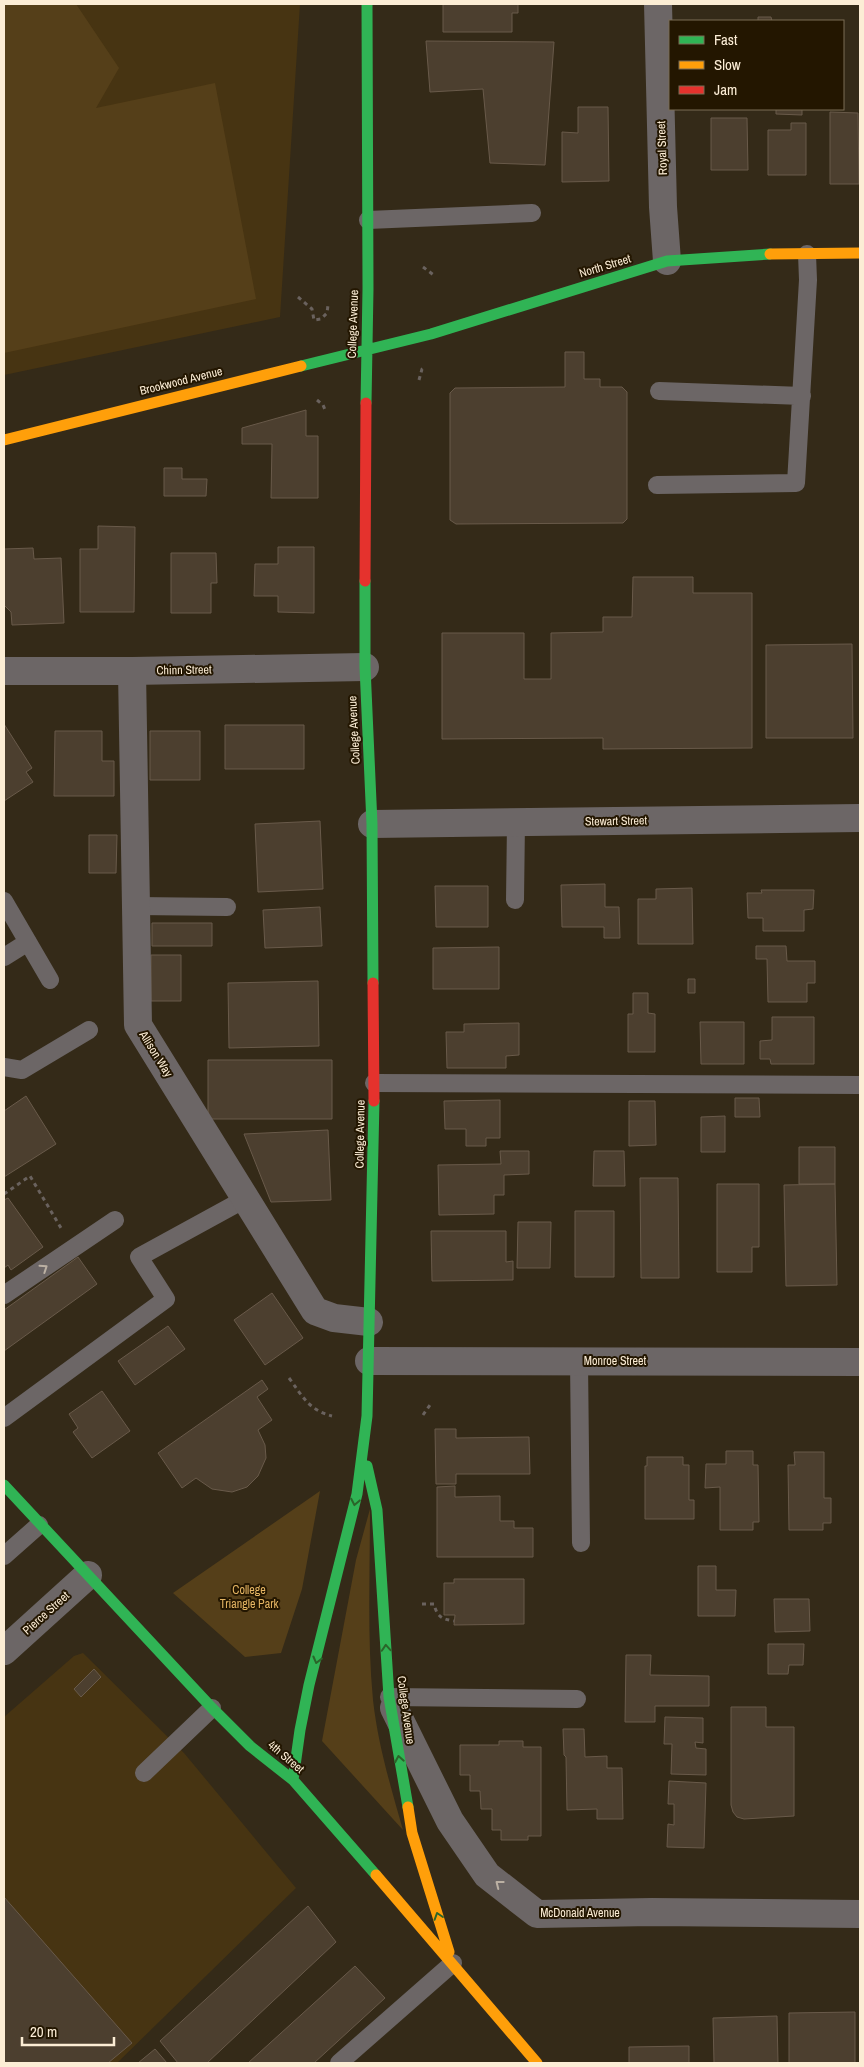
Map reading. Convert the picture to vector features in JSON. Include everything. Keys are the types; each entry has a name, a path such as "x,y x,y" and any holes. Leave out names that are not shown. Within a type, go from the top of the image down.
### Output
{"main road":[{"name":"College Avenue","path":"293,1780 301,1724 354,1512 365,1454 369,1361 374,1083 372,824 365,666 366,350 368,289 367,4"},
{"name":"North Street","path":"366,350 431,334 667,261 760,254 860,253"},
{"name":"Brookwood Avenue","path":"4,440 366,350"},
{"name":"College Avenue","path":"365,1454 376,1510 389,1697 412,1833 453,1963"},
{"name":"4th Street","path":"4,1485 39,1525 212,1708 250,1746 293,1780 453,1963 537,2063"}],"street":[{"name":"Royal Street","path":"658,4 663,206 667,261"},
{"name":"Chinn Street","path":"4,671 132,672 365,666"},
{"name":"Allison Way","path":"132,672 138,1025 315,1311 334,1318 370,1322"},
{"name":"Stewart Street","path":"372,824 860,818"},
{"name":"Monroe Street","path":"369,1361 860,1362"},
{"name":"Pierce Street","path":"4,1652 88,1575"},
{"name":"McDonald Avenue","path":"389,1697 450,1821 487,1875 537,1914 652,1912 860,1914"}],"lane":[{"path":"368,220 532,213"},
{"path":"656,485 796,483 802,396 807,254"},
{"path":"659,390 802,396"},
{"path":"515,900 516,822"},
{"path":"4,901 50,980"},
{"path":"137,906 227,907"},
{"path":"4,957 28,942"},
{"path":"4,1067 22,1070 89,1030"},
{"path":"374,1083 860,1084"},
{"path":"4,1418 166,1299 138,1258 245,1198"},
{"path":"4,1295 115,1220"},
{"path":"580,1361 581,1543"},
{"path":"4,1556 39,1525"},
{"path":"389,1697 578,1699"},
{"path":"144,1773 212,1708"},
{"path":"340,2063 453,1963"}],"path":[{"path":"423,267 435,276"},
{"path":"298,297 312,309 314,320 321,319 326,313 328,304"},
{"path":"419,380 422,369 430,364"},
{"path":"317,400 323,405 326,412"},
{"path":"4,1194 30,1176 65,1234"},
{"path":"289,1378 317,1412 332,1416"},
{"path":"424,1415 430,1405"},
{"path":"422,1604 434,1604 436,1614 443,1619 454,1621"}],"shaded area":[{"path":"4,4 300,4 280,317 4,375"},
{"path":"83,1653 184,1753 296,1888 117,2063 4,2063 4,1717 74,1656"}],"green space":[{"path":"4,4 76,4 119,68 96,108 215,83 256,299 4,353"},
{"name":"College Triangle Park","path":"320,1491 302,1589 281,1653 245,1657 173,1593"},
{"path":"370,1509 369,1628 373,1700 382,1750 403,1830 322,1741 356,1560"}],"building":[{"path":"443,4 518,4 518,13 512,13 512,32 443,32"},
{"path":"758,17 771,17 772,20 758,20"},
{"path":"426,41 554,42 545,165 490,163 483,89 430,92"},
{"path":"578,107 608,107 609,181 562,182 562,132 578,133"},
{"path":"776,110 802,110 802,115 776,114"},
{"path":"830,112 858,113 859,184 830,184"},
{"path":"711,118 747,118 748,170 711,170"},
{"path":"791,123 806,123 806,175 768,175 768,130 791,130"},
{"path":"565,352 584,352 584,379 600,379 600,387 622,387 627,392 627,519 623,523 456,524 450,520 450,393 455,388 565,387"},
{"path":"306,410 306,436 318,436 318,498 271,498 272,444 242,444 242,428"},
{"path":"164,468 182,468 182,479 207,479 206,496 164,496"},
{"path":"98,526 135,527 134,612 80,612 80,549 98,549"},
{"path":"278,547 314,547 314,613 278,612 278,596 254,596 255,564 278,564"},
{"path":"33,548 34,559 61,558 64,623 12,625 11,612 4,605 4,549"},
{"path":"171,553 216,553 217,583 211,583 211,613 171,613"},
{"path":"633,577 693,577 693,593 752,593 752,748 603,749 603,738 442,739 442,633 524,633 524,679 551,679 551,633 603,632 603,617 632,617"},
{"path":"852,644 853,738 766,738 766,645"},
{"path":"4,724 32,768 26,772 33,782 4,801"},
{"path":"225,725 304,725 304,769 225,769"},
{"path":"55,731 102,731 102,761 114,761 114,796 54,796"},
{"path":"150,731 200,731 200,780 150,780"},
{"path":"320,821 323,889 258,892 255,824"},
{"path":"89,835 117,835 116,873 89,873"},
{"path":"605,884 605,907 619,907 620,938 604,938 604,927 562,927 561,885"},
{"path":"435,886 488,886 488,927 436,927"},
{"path":"692,888 693,944 638,944 638,899 656,899 656,889"},
{"path":"761,890 814,890 813,909 804,910 804,931 763,931 763,918 748,918 747,893 762,893"},
{"path":"320,907 322,946 265,948 263,910"},
{"path":"152,923 212,923 212,946 152,946"},
{"path":"756,946 786,946 787,961 815,961 815,983 807,983 807,1002 768,1002 767,959 756,959"},
{"path":"499,947 499,989 433,989 433,948"},
{"path":"151,955 181,955 181,1001 151,1001"},
{"path":"688,979 695,979 695,993 688,993"},
{"path":"318,981 319,1046 229,1048 228,983"},
{"path":"633,993 648,993 648,1013 655,1014 655,1052 628,1052 628,1014 633,1014"},
{"path":"772,1017 814,1017 814,1064 771,1064 770,1059 760,1059 760,1041 772,1040"},
{"path":"700,1022 744,1022 744,1064 701,1064"},
{"path":"519,1023 519,1055 506,1056 506,1068 447,1068 446,1032 464,1032 464,1024"},
{"path":"208,1060 332,1060 332,1119 208,1119"},
{"path":"26,1096 56,1144 4,1177 4,1111"},
{"path":"735,1098 759,1098 760,1117 735,1117"},
{"path":"500,1100 500,1138 486,1138 486,1146 466,1146 466,1129 445,1129 444,1101"},
{"path":"629,1101 655,1101 656,1145 629,1146"},
{"path":"725,1116 725,1152 701,1152 701,1117"},
{"path":"328,1130 331,1200 271,1202 244,1134"},
{"path":"799,1147 835,1147 835,1184 799,1184"},
{"path":"500,1151 529,1151 529,1174 504,1175 504,1195 494,1195 494,1214 439,1215 438,1165 501,1164"},
{"path":"594,1151 624,1151 625,1186 593,1186"},
{"path":"640,1178 678,1178 679,1278 641,1278"},
{"path":"717,1184 759,1184 759,1247 752,1247 752,1272 717,1272"},
{"path":"835,1184 837,1285 786,1286 784,1185"},
{"path":"8,1198 43,1247 11,1270 8,1265 4,1268 4,1200"},
{"path":"575,1211 614,1211 614,1277 575,1277"},
{"path":"518,1222 551,1222 550,1268 517,1268"},
{"path":"431,1231 506,1231 506,1262 513,1261 513,1280 432,1281"},
{"path":"78,1257 97,1284 4,1351 4,1310"},
{"path":"272,1293 303,1338 265,1365 234,1320"},
{"path":"168,1326 185,1349 135,1385 118,1361"},
{"path":"262,1380 268,1389 257,1397 272,1420 258,1430 265,1445 266,1458 258,1476 247,1487 232,1492 212,1489 196,1478 182,1488 158,1453"},
{"path":"102,1391 130,1431 92,1458 73,1432 78,1428 69,1414"},
{"path":"435,1429 456,1429 456,1438 529,1437 530,1474 456,1474 456,1484 436,1484"},
{"path":"726,1451 753,1451 753,1465 758,1465 759,1522 753,1522 753,1530 720,1530 720,1487 705,1488 706,1464 726,1464"},
{"path":"794,1452 824,1452 824,1498 831,1498 831,1523 823,1523 823,1530 789,1530 788,1465 795,1465"},
{"path":"647,1457 683,1457 683,1465 689,1465 689,1500 694,1500 694,1519 645,1519 645,1466 647,1466"},
{"path":"455,1486 455,1497 500,1496 500,1521 514,1521 514,1528 533,1528 533,1557 437,1557 437,1487"},
{"path":"698,1566 716,1566 716,1590 736,1590 735,1616 698,1616"},
{"path":"454,1579 524,1579 524,1624 454,1625 455,1615 444,1615 444,1583 454,1583"},
{"path":"774,1599 809,1599 810,1631 775,1632"},
{"path":"768,1644 804,1644 803,1665 789,1665 788,1674 768,1674"},
{"path":"626,1655 651,1655 650,1675 709,1676 709,1706 655,1706 655,1722 625,1722"},
{"path":"94,1669 101,1677 81,1697 74,1689"},
{"path":"731,1707 766,1707 766,1727 794,1727 794,1816 744,1819 737,1817 733,1812 731,1805"},
{"path":"665,1717 703,1718 703,1743 695,1742 696,1748 706,1749 706,1775 671,1774 672,1744 664,1744"},
{"path":"563,1729 584,1729 585,1757 607,1756 607,1768 622,1768 623,1819 597,1819 597,1809 567,1810 566,1757 564,1755"},
{"path":"499,1741 523,1741 523,1747 541,1747 541,1836 528,1836 528,1840 501,1840 501,1830 492,1830 492,1809 481,1809 480,1791 470,1791 470,1775 460,1775 460,1745 499,1745"},
{"path":"669,1781 706,1783 704,1848 667,1847 668,1824 674,1825 674,1804 668,1804"},
{"path":"4,1897 132,2043 108,2063 4,2063"},
{"path":"308,1906 336,1942 207,2063 178,2063 160,2041"},
{"path":"355,1966 385,1998 314,2063 248,2063"},
{"path":"855,2012 855,2063 789,2063 789,2013"},
{"path":"777,2016 778,2063 714,2063 713,2018"},
{"path":"689,2046 689,2063 629,2063 629,2047"},
{"path":"155,2049 167,2063 138,2063"}],"traffic: fast":[{"path":"366,403 368,289 367,4"},
{"path":"301,366 431,334 667,261 770,254"},
{"path":"365,581 365,667 372,824 373,983"},
{"path":"293,1780 309,1685 357,1494 367,1416 374,1101"},
{"path":"367,1466 377,1510 389,1697 408,1807"},
{"path":"4,1485 212,1708 250,1746 293,1780 376,1875"}],"traffic: slow":[{"path":"770,254 860,253"},
{"path":"4,440 301,366"},
{"path":"408,1807 412,1833 449,1952"},
{"path":"376,1875 537,2063"}],"traffic: jam":[{"path":"365,581 366,403"},
{"path":"373,983 374,1101"}]}
